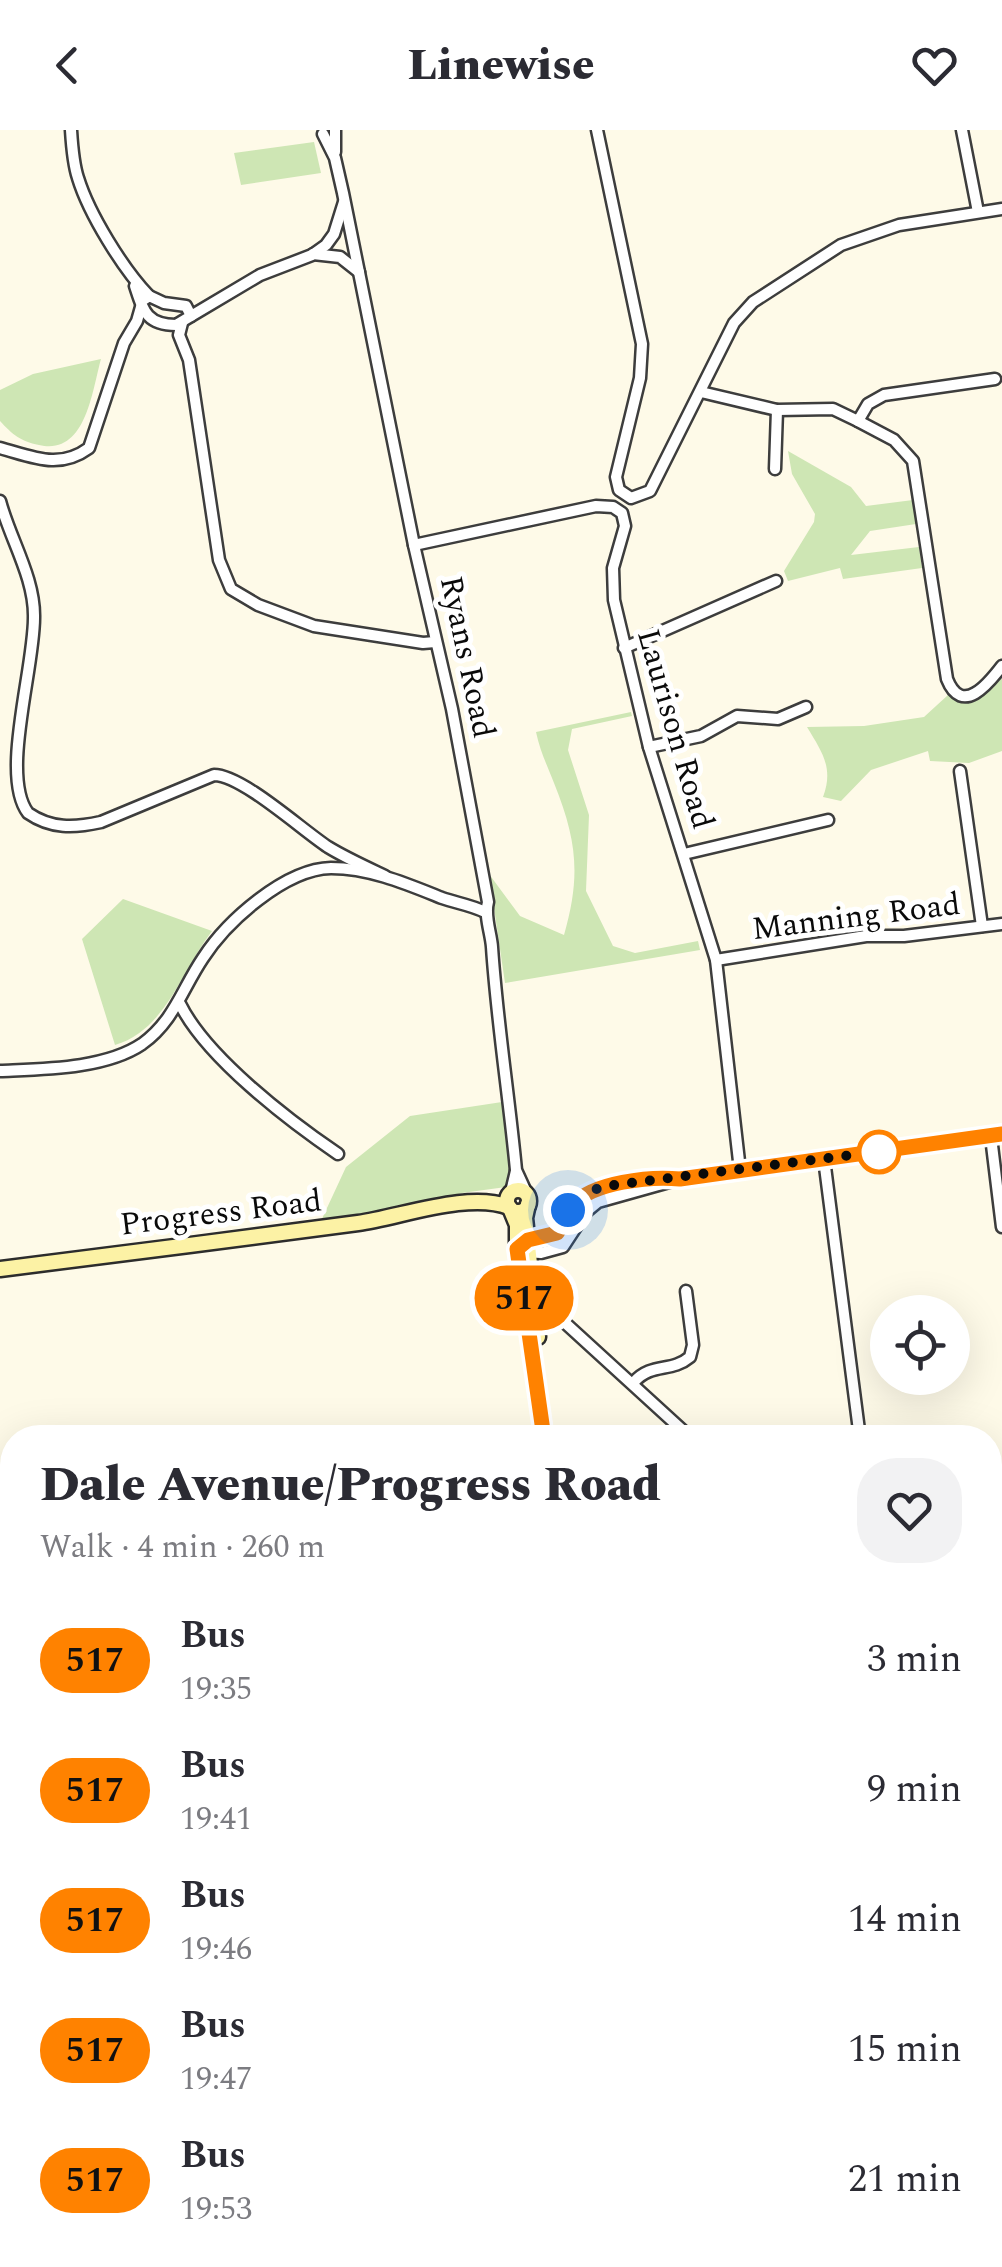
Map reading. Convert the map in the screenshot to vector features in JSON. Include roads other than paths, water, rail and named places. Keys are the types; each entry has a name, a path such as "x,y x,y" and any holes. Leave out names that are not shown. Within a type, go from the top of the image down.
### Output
{"street":[{"path":"70,130 84,197 132,276 146,314 163,323 186,350"},
{"path":"596,130 642,344 640,378 616,476 619,490 631,498 650,491 742,311 822,254 900,225 1002,209"},
{"path":"962,130 978,212"},
{"name":"Ryans Road","path":"328,131 488,902 516,1200 525,1218 543,1425"},
{"path":"128,337 146,324 187,315 260,275 312,254 334,234 344,202"},
{"path":"312,254 340,257 359,272"},
{"path":"143,302 164,303 187,315"},
{"path":"0,448 48,462 69,460 89,448 143,302"},
{"path":"187,315 179,335 186,350 219,560 230,589 258,605 314,626 424,644 435,642"},
{"path":"858,421 868,404 884,395 995,379"},
{"path":"701,392 777,410 826,407 894,440 913,461 951,689 962,695 976,694 1002,666"},
{"path":"775,469 777,410"},
{"path":"0,501 34,610 32,640 4,751"},
{"name":"Laurison Road","path":"414,546 596,506 613,506 624,520 612,584 648,747 716,960 740,1170"},
{"path":"624,648 776,581"},
{"path":"410,639 432,628"},
{"path":"648,747 701,736 737,716 778,719 806,708"},
{"path":"3,768 21,808 41,821 68,827 101,822 214,775 228,776 330,849 385,876 486,912"},
{"path":"960,771 982,926"},
{"path":"684,854 828,820"},
{"path":"0,1071 69,1067 128,1050 154,1034 180,1004 191,978 218,936 244,911 274,891 322,869 385,876"},
{"name":"Manning Road","path":"716,960 866,936 904,936 1002,924"},
{"path":"180,1004 188,1022 209,1046 278,1108 338,1154"},
{"path":"525,1248 557,1233 568,1210 590,1191 662,1178 680,1179 998,1136 1002,1227"},
{"path":"824,1159 858,1425"},
{"name":"Progress Road","path":"0,1270 378,1220 448,1205 516,1200"},
{"path":"634,1382 648,1369 676,1365 690,1357 693,1345 686,1291"},
{"path":"531,1316 549,1315 563,1322 678,1425"}]}
